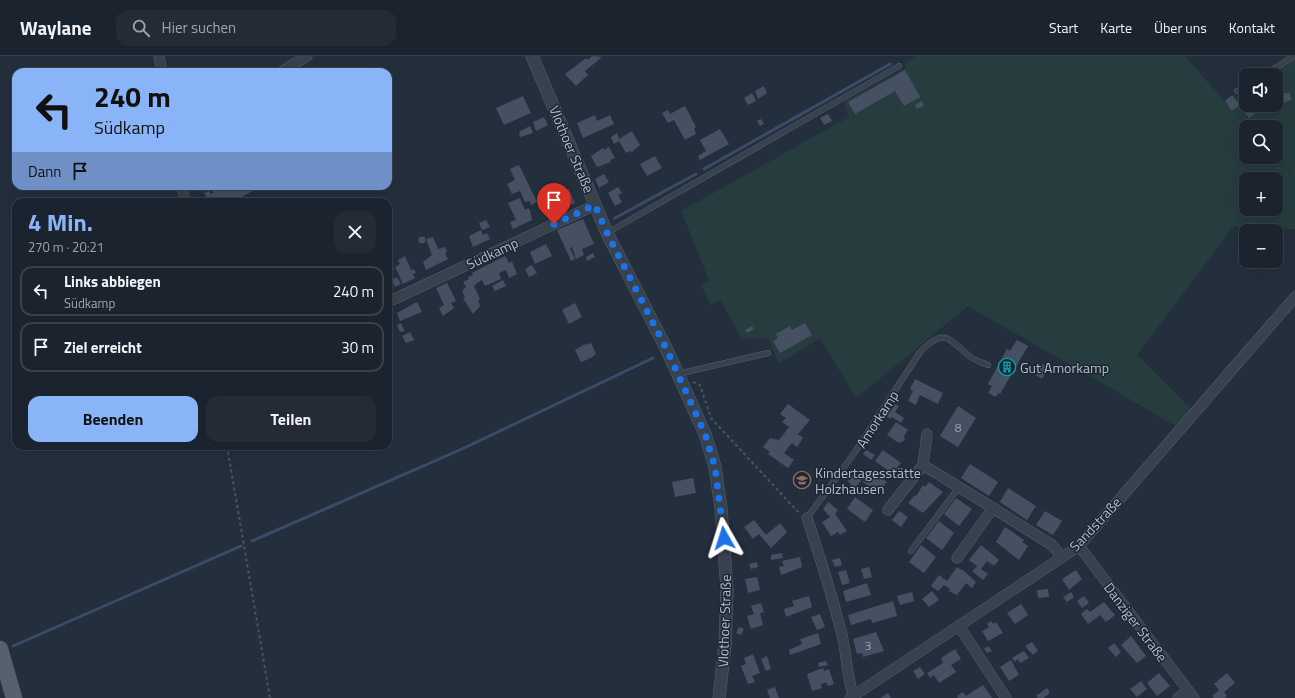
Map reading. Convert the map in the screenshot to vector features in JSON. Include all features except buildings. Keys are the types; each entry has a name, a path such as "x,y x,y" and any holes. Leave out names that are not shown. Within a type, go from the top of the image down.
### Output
{"main road":[{"path":"0,649 14,698"}],"street":[{"path":"159,56 161,68"},
{"path":"288,68 307,56"},
{"name":"Vlothoer Straße","path":"532,56 607,233 667,350 705,434 715,467 721,508 727,589 725,645 719,698"},
{"name":"Südkamp","path":"392,300 595,205"},
{"name":"Sandstraße","path":"852,697 1079,546 1295,297"},
{"path":"888,510 923,465 927,434"},
{"path":"923,465 1052,545 1062,557"},
{"path":"957,558 993,508"},
{"path":"807,518 823,564 842,637 852,697"},
{"name":"Danziger Straße","path":"1079,546 1191,694"},
{"path":"959,626 1006,698"},
{"path":"1178,698 1191,694"}],"lane":[{"path":"1275,68 1294,56"},
{"path":"607,233 899,66"},
{"name":"Amorkamp","path":"807,518 855,452 920,352 932,340 941,337 951,339 969,356 988,365"},
{"path":"679,378 768,353"},
{"path":"911,551 959,487"}],"path":[{"path":"679,378 700,386 711,418 796,511 807,518"},
{"path":"228,450 270,698"}],"green space":[{"path":"915,56 1185,56 1226,103 1239,95 1239,112 1283,112 1283,68 1278,68 1295,57 1295,229 1283,229 1283,224 1239,224 1239,227 1233,227 1137,355 1191,409 1176,426 968,306 856,398 820,338 779,364 768,338 742,338 720,300 711,305 701,285 709,280 681,211 849,117 844,102 906,68 905,64"}],"waterway":[{"path":"704,169 890,64"},
{"path":"615,218 696,174"},
{"path":"252,541 462,449 653,358"},
{"path":"13,646 241,546"}],"place":[{"name":"Gut Amorkamp","path":"1007,367"},
{"name":"Kindertagesstätte Holzhausen","path":"802,480"}],"route":[{"path":"554,224 595,205 607,233 667,350 705,434 715,467 724,538"}]}
